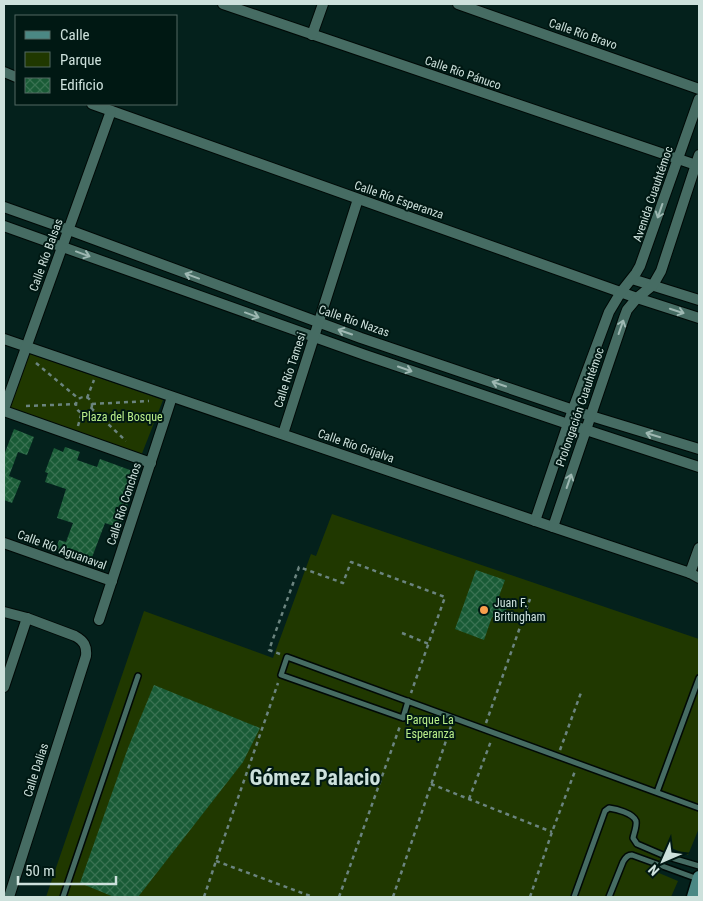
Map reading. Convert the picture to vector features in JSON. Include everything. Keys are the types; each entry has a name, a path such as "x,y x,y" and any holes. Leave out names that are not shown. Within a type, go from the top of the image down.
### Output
{"street":[{"name":"Calle Río Pánuco","path":"222,4 678,159 697,160"},
{"path":"312,35 323,4"},
{"name":"Calle Río Bravo","path":"458,4 699,89"},
{"name":"Avenida Cuauhtémoc","path":"622,292 643,259 699,99"},
{"name":"Calle Río Esperanza","path":"95,105 637,298 699,318"},
{"name":"Calle Río Balsas","path":"4,410 111,111"},
{"path":"637,298 653,285 664,262 697,160"},
{"name":"Calle Río Tamesi","path":"282,434 358,199"},
{"name":"Calle Río Nazas","path":"4,207 319,323 591,416 699,449"},
{"path":"4,226 314,337 699,467"},
{"path":"632,278 699,300"},
{"name":"Prolongación Cuauhtémoc","path":"535,521 573,409 609,312 622,292"},
{"name":"Prolongación Cuauhtémoc","path":"553,527 624,318 627,310 637,298"},
{"name":"Calle Río Grijalva","path":"4,339 695,576"},
{"name":"Calle Río Conchos","path":"100,620 172,397"},
{"path":"4,410 151,463"},
{"name":"Calle Río Aguanaval","path":"4,543 112,581"},
{"path":"695,576 699,548"},
{"path":"4,612 27,618 4,687"},
{"name":"Calle Dalias","path":"9,897 87,650 82,640 75,636 27,618"},
{"path":"693,897 699,878"}],"lane":[{"path":"408,701 402,718 281,675 287,657 494,732 699,808"},
{"path":"63,897 138,676"},
{"path":"657,792 699,678"},
{"path":"574,897 605,811 609,808 634,818 636,825 633,838 637,844 665,856 699,866"},
{"path":"609,897 622,862 628,855 699,878"}],"path":[{"path":"30,359 79,399"},
{"path":"87,398 95,376"},
{"path":"83,397 90,400 92,404 87,412 78,409 79,399 83,397"},
{"path":"92,404 154,401"},
{"path":"23,406 77,404"},
{"path":"91,408 129,444"},
{"path":"76,432 83,412"},
{"path":"269,650 299,567 343,583 351,562 445,597 408,701"},
{"path":"484,729 530,599"},
{"path":"402,633 429,644"},
{"path":"204,897 281,675"},
{"path":"558,756 582,690"},
{"path":"339,897 402,718"},
{"path":"393,897 454,718"},
{"path":"469,799 494,732"},
{"path":"530,897 578,763"},
{"path":"431,784 552,832"},
{"path":"216,860 313,897"}],"green space":[{"name":"Plaza del Bosque","path":"24,352 163,400 141,456 5,407"},
{"name":"Parque La Esperanza","path":"332,514 699,639 699,828 688,855 669,847 659,873 678,881 671,897 46,897 144,611 273,658 311,554 316,556"}],"building":[{"path":"14,429 34,437 27,455 18,452 9,476 21,481 12,503 4,500 4,455"},
{"path":"65,447 80,452 77,460 97,467 100,459 138,473 120,528 105,523 91,560 82,556 81,561 55,551 59,540 66,542 73,523 57,518 66,489 45,482 48,473 45,472 54,448 63,452"},
{"name":"Juan F. Britingham","path":"476,570 505,580 498,599 509,603 502,621 492,617 484,640 455,629"},
{"path":"154,685 260,728 243,762 138,897 114,897 80,883 128,748"}],"place":[{"name":"Juan F. Britingham","path":"484,610"}],"district":[{"name":"Gómez Palacio","path":"315,777"}]}
